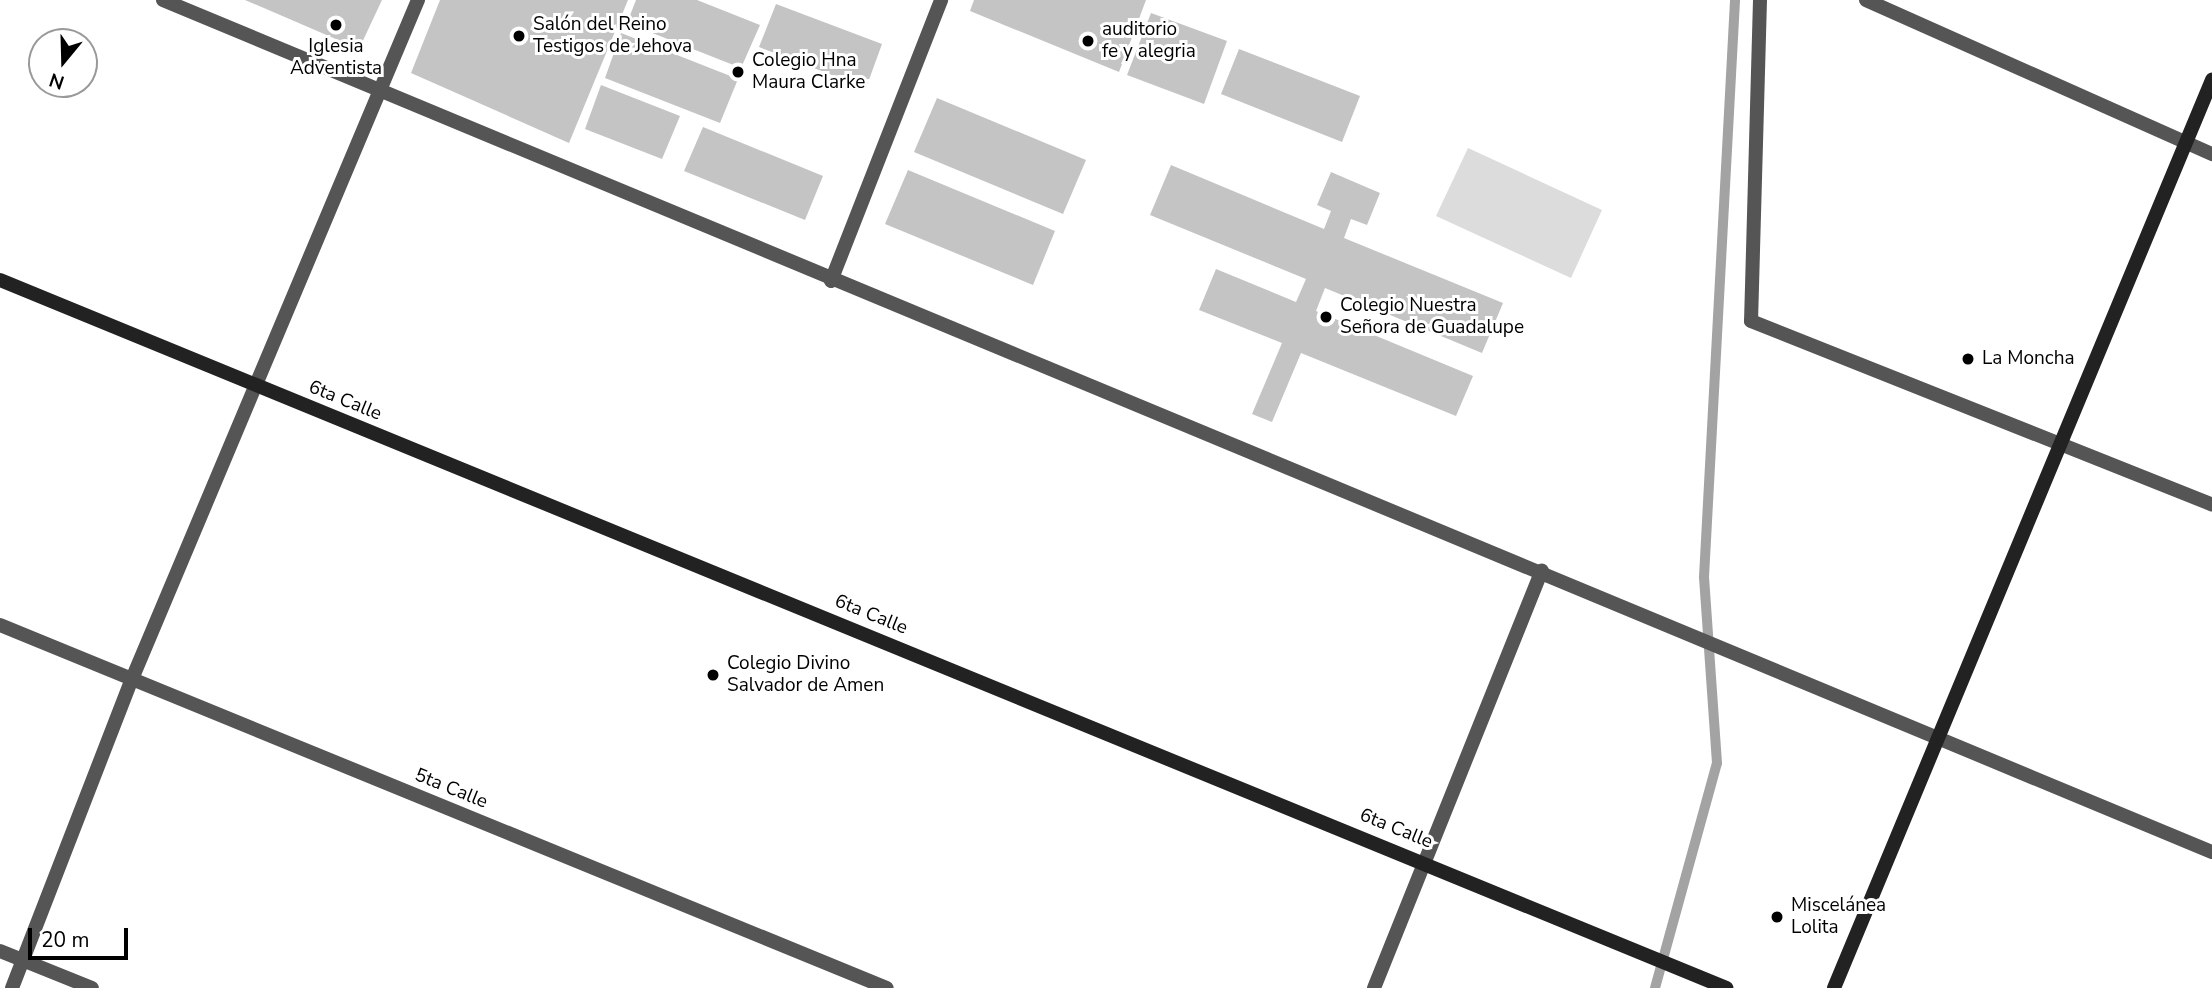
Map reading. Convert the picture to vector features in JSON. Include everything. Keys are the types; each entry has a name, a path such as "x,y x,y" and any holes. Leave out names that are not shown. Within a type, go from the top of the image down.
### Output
{"street":[{"path":"163,0 380,88 831,281 1542,571 2212,852"},
{"path":"12,988 131,679 418,0"},
{"path":"831,281 941,0"},
{"path":"1760,0 1751,321 2212,504"},
{"path":"1866,0 2212,154"},
{"path":"1834,988 1941,740 2212,80"},
{"name":"6ta Calle","path":"0,280 1425,861 1726,988"},
{"path":"1374,988 1542,571"},
{"name":"5ta Calle","path":"0,625 887,988"},
{"path":"0,951 92,988"}],"shaded area":[{"path":"1468,148 1602,210 1571,278 1436,216"}],"building":[{"name":"Iglesia Adventista","path":"245,0 382,0 359,49"},
{"name":"Salón del Reino Testigos de Jehova","path":"440,0 628,0 569,143 411,73"},
{"path":"636,0 697,0 760,25 741,68 627,23"},
{"name":"auditorio fe y alegria","path":"974,0 1146,0 1119,72 970,11"},
{"path":"776,4 882,44 866,88 759,47"},
{"path":"1151,13 1227,41 1204,104 1127,75"},
{"path":"621,33 738,79 720,123 605,78"},
{"path":"1239,49 1360,96 1342,142 1221,94"},
{"path":"601,85 680,116 662,159 585,129"},
{"path":"937,98 1086,160 1063,214 914,152"},
{"path":"703,127 823,176 805,220 684,171"},
{"path":"1171,165 1324,229 1331,211 1317,205 1331,172 1380,193 1367,225 1351,219 1344,238 1503,303 1482,353 1325,288 1316,311 1473,376 1456,416 1301,353 1272,422 1252,414 1282,343 1199,310 1216,269 1296,302 1306,279 1150,215"},
{"path":"908,170 1055,231 1033,285 885,224"}],"waterway":[{"path":"1655,988 1717,763 1704,577 1735,0"}],"place":[{"name":"Iglesia Adventista","path":"336,25"},
{"name":"Salón del Reino Testigos de Jehova","path":"519,36"},
{"name":"auditorio fe y alegria","path":"1088,41"},
{"name":"Colegio Hna Maura Clarke","path":"738,72"},
{"name":"Colegio Nuestra Señora de Guadalupe","path":"1326,317"},
{"name":"La Moncha","path":"1968,359"},
{"name":"Colegio Divino Salvador de Amen","path":"713,675"},
{"name":"Miscelánea Lolita","path":"1777,917"}]}
